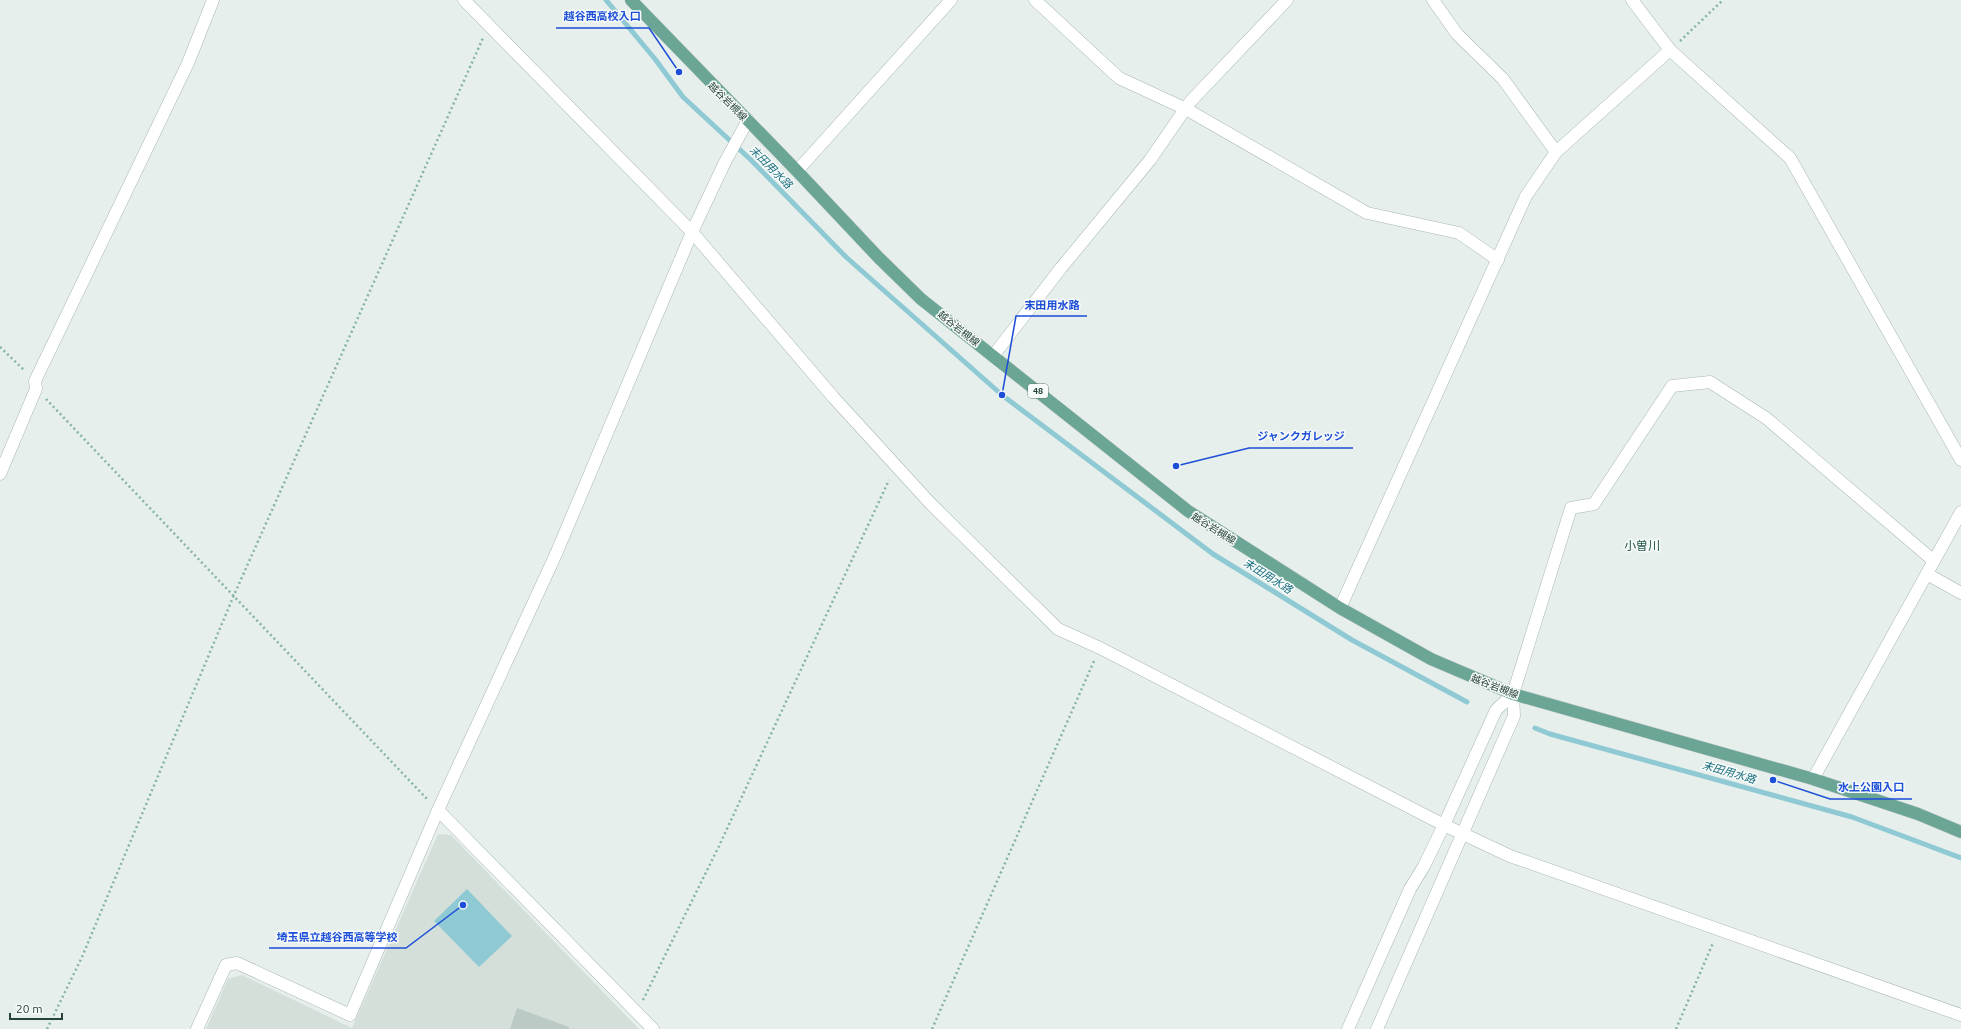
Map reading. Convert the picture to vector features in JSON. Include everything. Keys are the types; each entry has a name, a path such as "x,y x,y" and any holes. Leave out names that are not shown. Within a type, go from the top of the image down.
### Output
{"main road":[{"name":"越谷岩槻線","path":"631,0 797,170 879,258 922,299 1188,511 1340,608 1431,659 1513,694 1813,779 1918,814 1961,832"}],"street":[{"path":"0,474 36,385 188,63 213,0"},
{"path":"464,0 692,232 834,398 930,503 1058,629 1100,648 1444,825 1510,856 1961,1015"},
{"path":"797,170 951,0"},
{"path":"1035,0 1119,78 1186,109 1367,213 1459,233 1498,260"},
{"path":"993,356 1061,268 1150,160 1186,109 1287,0"},
{"path":"1433,0 1457,34 1503,79 1556,152"},
{"path":"1632,0 1670,50 1790,158 1961,460"},
{"path":"1340,608 1435,394 1498,260 1526,196 1556,152 1670,50"},
{"path":"197,1029 226,965 237,963 350,1015 438,810 556,554 692,232 729,153 748,120"},
{"path":"1377,1029 1464,834 1514,716 1513,694 1571,508 1594,504 1672,386 1710,382 1766,418 1934,561"},
{"path":"1813,779 1961,512"},
{"path":"1926,574 1961,593"},
{"path":"1348,1029 1410,889 1424,866 1444,825 1496,710 1513,694"},
{"path":"438,810 653,1029"}],"path":[{"path":"1670,50 1723,0"},
{"path":"47,1029 82,957 234,595 489,25"},
{"path":"0,347 438,810"},
{"path":"637,1013 719,846 896,466"},
{"path":"932,1029 1100,648"},
{"path":"1676,1029 1718,929"}],"shaded area":[{"path":"438,834 451,835 639,1029 206,1029 228,979 242,975 352,1028"}],"water":[{"path":"467,889 512,936 479,967 434,921"}],"building":[{"path":"517,1008 569,1027 569,1029 510,1029"}],"waterway":[{"name":"末田用水路","path":"606,0 655,59 683,97 751,160 846,257 1002,395 1213,554 1352,640 1467,702"},
{"name":"末田用水路","path":"1535,728 1550,734 1852,817 1961,858"}],"place":[{"name":"越谷西高校入口","path":"679,72"},
{"name":"末田用水路","path":"1002,395"},
{"name":"ジャンクガレッジ","path":"1176,466"},
{"name":"水上公園入口","path":"1773,780"},
{"name":"埼玉県立越谷西高等学校","path":"463,905"}],"district":[{"name":"小曽川","path":"1642,546"}]}
